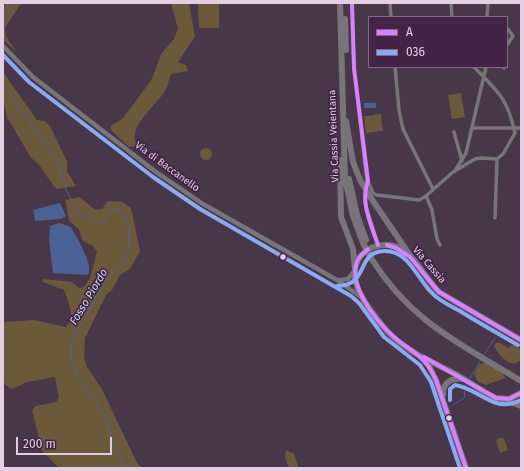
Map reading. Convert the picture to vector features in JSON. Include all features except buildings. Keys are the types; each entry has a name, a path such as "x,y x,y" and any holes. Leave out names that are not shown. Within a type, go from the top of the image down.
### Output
{"highway":[{"name":"Via Cassia Veientana","path":"340,3 344,107"},
{"name":"Via Cassia Veientana","path":"344,3 344,121 349,178 357,215 365,242 373,257 392,282 417,309 434,323 481,355 521,376"},
{"path":"344,121 353,162 360,180 409,254"},
{"path":"344,121 340,149 341,212 344,226 353,249 355,269"},
{"name":"Via Cassia Veientana","path":"488,358 521,381"},
{"path":"502,399 521,406"}],"main road":[{"path":"378,245 365,252 355,269 356,283 364,299 388,332 415,352 489,395 502,399 512,398 521,393"},
{"name":"Via Cassia","path":"378,245 393,246 409,254 428,281 439,292 521,340"},
{"path":"415,352 429,366 444,403 466,468"},
{"path":"444,403 443,390 447,382 454,379 466,381"}],"street":[{"path":"352,3 354,68 368,181 373,193 377,196 413,200 426,196 453,172 462,161 473,128 486,68"},
{"path":"390,3 392,16"},
{"path":"451,3 452,16"},
{"path":"487,16 488,3"},
{"path":"508,29 513,36 508,44"},
{"name":"Via di Baccanello","path":"3,46 33,76 156,172 203,204 337,280 364,299"},
{"path":"395,68 402,126 434,189"},
{"path":"453,172 475,159 497,159 503,154 515,133 508,109 499,92 475,68"},
{"path":"473,128 521,128"},
{"path":"454,132 462,161"},
{"path":"495,218 497,159"},
{"path":"368,181 366,185 365,203 378,245"},
{"path":"426,196 432,210 440,245"},
{"path":"337,280 348,279 355,269"}],"shaded area":[{"path":"6,3 21,3 5,28 6,36 16,51 3,40 3,8"},
{"path":"171,3 189,3 195,37 178,62 186,65 188,71 171,74 166,89 144,117 135,132 135,139 138,146 129,147 111,130 111,126 123,118 152,79 161,54 174,39 178,29"},
{"path":"198,3 219,3 219,28 199,28"},
{"path":"3,72 37,120 45,121 50,126 67,161 67,171 76,186 57,189 38,164 31,158 7,117 3,100"},
{"path":"461,93 465,117 452,119 448,95"},
{"path":"381,114 383,131 374,132 372,115"},
{"path":"364,116 372,116 374,132 366,133"},
{"path":"204,148 208,148 212,154 208,160 204,160 200,156 200,152"},
{"path":"80,197 95,210 102,209 108,201 122,202 131,208 140,251 130,269 120,275 112,290 106,295 85,338 84,358 87,367 102,389 137,463 143,468 59,468 42,451 32,410 36,406 56,402 59,398 55,377 27,382 12,389 5,385 3,377 3,322 34,320 66,327 69,323 71,314 64,290 43,282 43,279 72,282 79,288 84,287 90,278 97,252 93,246 83,241 79,230 69,220 65,200"},
{"path":"496,343 500,343 509,348 512,345 517,345 521,351 521,360 514,364 505,360 494,346"},
{"path":"486,362 503,374 505,378 486,385 478,382 474,374 479,365"},
{"path":"503,437 508,450 500,453 496,440"},
{"path":"286,450 294,454 299,468 289,468 285,457"}],"water":[{"path":"364,103 376,103 376,108 364,108"},
{"path":"60,203 66,216 61,219 35,221 33,210"},
{"path":"59,223 71,227 87,258 89,264 88,275 53,273 49,240 50,226"}],"waterway":[{"name":"Fosso Piordo","path":"3,21 13,3"},
{"name":"Fosso Piordo","path":"3,84 57,162 66,190 79,214 91,218 99,224 105,221 111,210 118,208 127,219 130,239 129,250 121,264 105,282 74,337 70,352 77,374 102,410 117,453 126,468"},
{"path":"483,356 495,338"},
{"path":"469,380 481,360"},
{"path":"453,405 464,398 466,384"}],"transit line":[{"name":"A","path":"352,3 354,68 368,181 365,197 367,213 378,245"},
{"name":"036","path":"3,55 29,82 153,177 200,209 351,296 359,303 384,337 420,365 431,382 460,468"},
{"name":"A","path":"387,245 396,248 410,257 439,292 521,340"},
{"name":"A","path":"368,249 359,258 356,268 356,278 359,290 364,301 379,322 394,337 421,358 430,368 436,380 466,468"},
{"name":"036","path":"337,286 347,285 354,281 369,257 375,253 384,251 393,252 400,255 412,266 435,296 518,345"},
{"name":"A","path":"424,357 496,398 509,399 521,393"},
{"name":"036","path":"450,400 450,389 455,385 464,387 487,399 503,404 511,404 521,400"}]}
